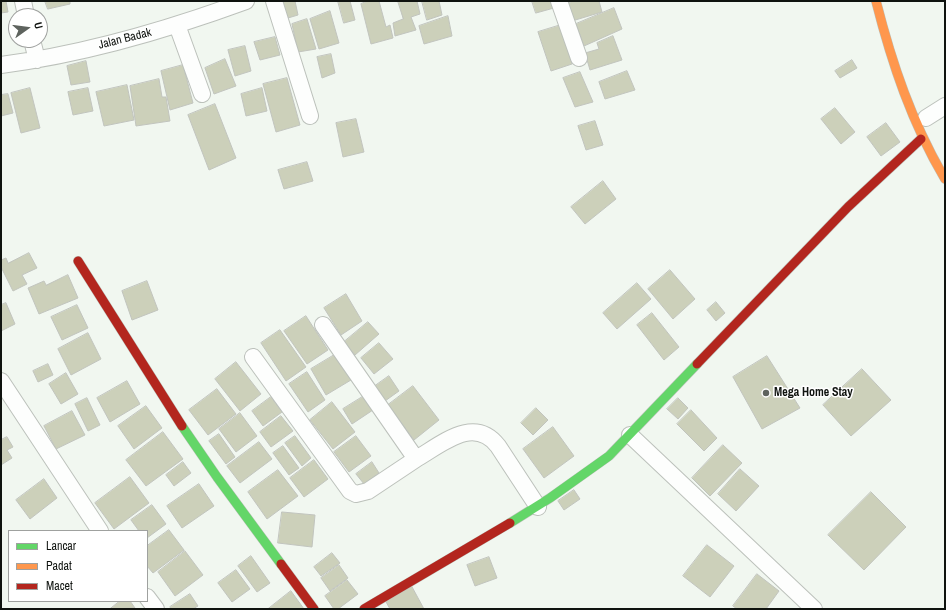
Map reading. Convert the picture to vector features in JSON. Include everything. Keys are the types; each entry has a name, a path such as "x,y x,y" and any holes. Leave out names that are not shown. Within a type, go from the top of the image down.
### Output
{"main road":[{"path":"876,1 888,47 921,139 945,179"},
{"path":"364,609 538,506 598,465 630,435 848,207 921,139"},
{"path":"78,261 166,402 217,477 314,609"}],"street":[{"name":"Jalan Badak","path":"1,65 37,60 150,34 246,1"},
{"path":"274,1 310,116"},
{"path":"559,1 579,58"},
{"path":"177,25 202,94"},
{"path":"34,48 37,60"},
{"path":"927,117 945,106"},
{"path":"323,325 416,459"},
{"path":"253,357 350,491 356,494 368,491 416,459 459,435 468,432 484,434 492,439 538,506"},
{"path":"1,381 99,530"},
{"path":"630,435 814,609"},
{"path":"148,598 156,609"}],"building":[{"path":"1,1 6,1 8,12 1,13"},
{"path":"45,1 70,1 70,4 48,8"},
{"path":"283,1 295,1 298,15 288,18"},
{"path":"338,1 350,1 355,20 344,23"},
{"path":"368,1 379,1 386,27 390,25 393,38 371,44 361,4"},
{"path":"398,1 417,1 420,14 411,17 416,30 395,36 393,23 403,19"},
{"path":"422,1 439,1 442,15 427,20"},
{"path":"532,1 552,1 554,8 536,13"},
{"path":"574,1 599,1 602,12 572,21 568,3"},
{"path":"614,8 622,29 584,46 576,24"},
{"path":"330,11 339,43 319,49 310,19"},
{"path":"448,16 452,36 424,44 419,26"},
{"path":"307,19 316,49 298,52 292,24"},
{"path":"561,25 572,64 551,71 538,32"},
{"path":"613,36 622,60 590,70 585,53 599,49 597,43"},
{"path":"275,37 280,55 260,60 254,42"},
{"path":"245,46 251,71 235,76 228,50"},
{"path":"331,54 335,73 322,78 317,57"},
{"path":"225,59 236,86 214,94 205,68"},
{"path":"852,60 857,68 840,78 835,71"},
{"path":"86,61 90,82 71,85 67,66"},
{"path":"183,65 193,103 170,110 161,71"},
{"path":"627,71 635,90 605,99 599,82"},
{"path":"580,72 593,102 575,107 563,78"},
{"path":"287,78 300,125 276,132 263,84"},
{"path":"159,79 162,97 166,97 170,121 136,126 130,86"},
{"path":"127,85 134,120 104,126 96,92"},
{"path":"30,88 40,128 21,133 11,93"},
{"path":"88,88 93,111 73,115 68,92"},
{"path":"262,88 267,111 246,116 241,94"},
{"path":"8,94 13,113 1,116 1,95"},
{"path":"215,104 236,158 209,170 188,115"},
{"path":"835,108 855,132 841,144 821,119"},
{"path":"356,119 364,152 343,157 336,123"},
{"path":"595,121 603,145 586,150 578,126"},
{"path":"886,123 900,142 881,156 867,137"},
{"path":"307,162 313,181 284,189 278,170"},
{"path":"603,181 616,199 585,224 571,207"},
{"path":"29,253 37,268 22,275 27,284 13,291 1,267 1,260 6,258 8,263"},
{"path":"670,270 695,299 673,319 648,289"},
{"path":"68,275 78,298 39,314 28,288 44,281 46,285"},
{"path":"147,281 158,310 132,320 122,291"},
{"path":"637,283 651,299 617,329 603,313"},
{"path":"346,294 362,321 341,335 324,308"},
{"path":"716,302 725,313 716,321 707,310"},
{"path":"6,303 15,324 1,331 1,305"},
{"path":"77,305 88,328 62,340 51,317"},
{"path":"652,313 679,347 664,360 637,325"},
{"path":"306,316 328,350 307,364 284,331"},
{"path":"368,322 379,334 355,355 344,342"},
{"path":"280,330 306,367 286,381 261,343"},
{"path":"88,333 101,359 71,375 58,349"},
{"path":"379,343 393,359 374,374 361,358"},
{"path":"336,354 351,380 326,395 311,369"},
{"name":"Mega Home Stay","path":"767,356 800,408 762,429 733,377"},
{"path":"236,362 261,394 240,411 215,379"},
{"path":"48,364 53,375 38,382 33,371"},
{"path":"862,369 891,400 851,436 823,405"},
{"path":"307,372 325,400 308,412 289,384"},
{"path":"66,373 78,394 61,404 49,384"},
{"path":"389,376 399,391 385,401 375,386"},
{"path":"127,381 140,404 110,422 97,398"},
{"path":"413,386 439,420 414,440 388,405"},
{"path":"217,389 236,414 208,435 189,410"},
{"path":"364,396 373,410 352,424 343,409"},
{"path":"271,397 282,412 263,426 252,411"},
{"path":"87,398 100,425 88,431 75,404"},
{"path":"678,398 688,408 678,419 667,409"},
{"path":"332,402 355,432 333,449 310,420"},
{"path":"146,406 162,428 134,449 118,426"},
{"path":"536,408 548,420 533,435 521,423"},
{"path":"691,410 717,438 704,451 677,424"},
{"path":"72,411 85,435 56,449 44,426"},
{"path":"240,413 257,436 236,452 219,429"},
{"path":"281,416 293,431 271,447 260,432"},
{"path":"553,427 574,456 544,478 523,449"},
{"path":"163,432 183,459 146,486 126,460"},
{"path":"219,434 235,457 226,464 209,441"},
{"path":"295,436 311,458 302,466 285,443"},
{"path":"356,436 371,456 349,472 334,452"},
{"path":"7,437 13,447 7,450 12,458 1,465 1,440"},
{"path":"259,442 272,459 240,483 227,466"},
{"path":"723,445 742,463 710,496 692,478"},
{"path":"283,446 299,468 289,475 273,453"},
{"path":"314,460 328,479 304,497 290,478"},
{"path":"183,462 191,473 174,486 166,475"},
{"path":"372,462 379,473 364,484 356,474"},
{"path":"740,469 759,486 736,511 718,494"},
{"path":"278,470 298,496 267,519 248,492"},
{"path":"130,477 149,503 114,529 95,503"},
{"path":"44,479 57,498 30,519 16,500"},
{"path":"199,484 214,506 182,528 167,506"},
{"path":"574,490 580,499 564,510 558,501"},
{"path":"871,492 906,527 864,570 828,535"},
{"path":"152,505 166,524 148,537 148,530 138,530 131,520"},
{"path":"282,512 315,515 312,547 278,543"},
{"path":"169,530 184,550 153,573 148,567 148,545"},
{"path":"707,545 734,566 710,597 683,576"},
{"path":"185,551 203,575 175,596 158,572"},
{"path":"332,553 340,563 321,576 314,567"},
{"path":"251,556 270,583 257,592 238,566"},
{"path":"489,557 497,578 475,586 467,565"},
{"path":"339,565 348,578 330,591 321,578"},
{"path":"236,570 250,589 232,602 218,583"},
{"path":"757,574 779,591 766,609 737,609 733,606"},
{"path":"347,580 358,594 338,609 334,609 325,596"},
{"path":"411,585 424,609 390,609 385,600"},
{"path":"291,591 304,609 268,609"},
{"path":"190,594 198,606 193,609 171,609 170,607"},
{"path":"119,602 131,602 135,608 110,609"}],"traffic: fast":[{"path":"510,523 550,498 609,456 697,364"},
{"path":"182,426 217,477 281,564"}],"traffic: slow":[{"path":"876,1 889,48 904,93 933,158 945,179"}],"traffic: jam":[{"path":"697,364 848,207 921,139"},
{"path":"78,261 182,426"},
{"path":"364,609 510,523"},
{"path":"281,564 314,609"}],"place":[{"name":"Mega Home Stay","path":"766,393"}]}
